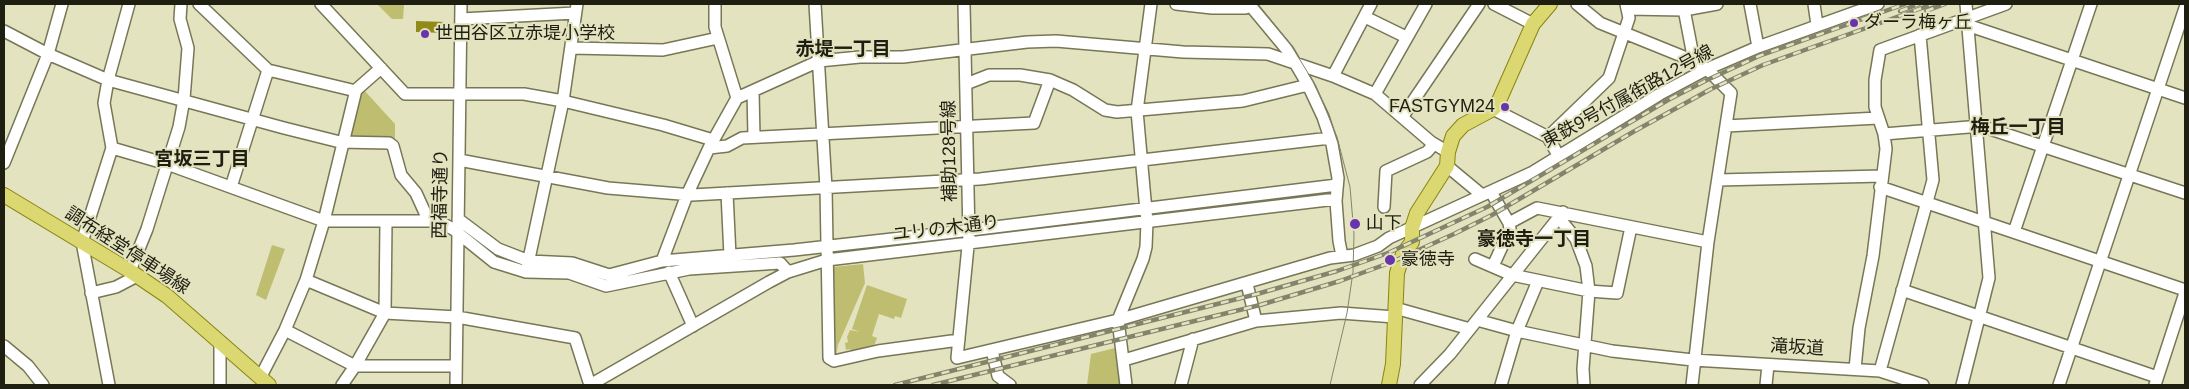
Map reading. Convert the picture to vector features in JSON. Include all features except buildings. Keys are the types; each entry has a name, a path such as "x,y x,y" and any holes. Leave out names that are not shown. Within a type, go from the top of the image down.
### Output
{"main road":[{"path":"1389,385 1393,364 1397,273 1412,235 1417,212 1448,159 1453,136 1463,125 1493,109 1498,103 1533,24 1550,4"},
{"name":"調布経堂停車場線","path":"4,195 134,274 182,308 265,382"}],"street":[{"path":"4,163 48,54 62,4"},
{"path":"109,385 82,242 112,148 104,103 108,80 128,4"},
{"path":"91,293 116,287 134,274 179,127 184,99 188,48 180,19 182,4"},
{"path":"200,4 268,70 356,91"},
{"path":"321,4 405,94 524,94 563,101 663,125 711,144 724,147 742,138 754,137 1034,123 1050,80"},
{"name":"西福寺通り","path":"456,385 461,4"},
{"path":"715,4 715,27 737,98"},
{"path":"815,4 826,188 829,358 834,361 878,351 959,340"},
{"name":"補助128号線","path":"956,358 970,230 964,4"},
{"path":"1126,385 1118,320 1144,259 1147,222 1137,111 1151,4"},
{"path":"1176,4 1221,8 1250,5 1274,32 1296,64 1323,117 1330,138 1338,178 1336,198 1342,256"},
{"path":"1333,76 1371,4"},
{"path":"1375,94 1426,4"},
{"path":"1403,116 1480,4"},
{"path":"1494,4 1533,24"},
{"path":"1577,4 1600,24 1694,61 1707,69 1731,94 1708,242 1693,360 1692,385"},
{"path":"1548,137 1609,78 1629,18 1627,6 1684,7 1717,4"},
{"path":"1750,4 1758,47"},
{"path":"1814,4 1818,25"},
{"name":"東鉄9号付属街路12号線","path":"956,358 1118,320 1354,254 1378,246 1389,238 1412,235 1532,172 1660,94 1707,69 1758,47 1878,4"},
{"path":"1962,385 1989,278 1966,4"},
{"path":"1855,369 1859,328 1873,256 1886,149 1884,134 1875,107 1875,80 1880,50 1920,35 1967,22 2006,4"},
{"path":"2014,232 2091,4"},
{"path":"1684,7 1694,61"},
{"path":"461,19 576,8 572,48 563,101 527,267"},
{"path":"2059,385 2185,8"},
{"path":"1365,17 1406,38"},
{"path":"1967,22 1973,27 2185,98"},
{"path":"4,31 48,54 108,80 184,99 253,120 343,142 389,143 392,146 401,175 416,193 423,211 459,234 494,262 569,273 606,286 669,272 780,263 788,272"},
{"path":"1880,371 1933,180 1920,35"},
{"path":"572,48 663,50 718,38"},
{"path":"662,261 686,195 711,144 737,98 819,61 860,57 903,57 1028,42 1056,41 1184,52 1268,54 1333,76 1375,94 1403,116 1487,194 1509,224 1507,238 1494,266"},
{"path":"265,382 306,280 324,222 356,91 381,68"},
{"path":"232,187 268,70"},
{"path":"966,84 989,75 1020,75 1050,80 1073,90 1105,110 1117,112 1243,101 1308,85"},
{"path":"753,91 754,137"},
{"path":"1493,109 1548,137 1558,155"},
{"path":"1726,126 1878,118"},
{"path":"1884,134 1976,126 1988,128 2185,193"},
{"path":"460,160 608,188 686,195 968,180 1330,138"},
{"path":"1384,207 1386,171 1427,152 1434,144"},
{"path":"112,148 167,164 324,222 436,221"},
{"path":"1718,180 1881,182 1926,203 2185,291 2156,381 2072,348 1902,290"},
{"path":"458,219 498,249 527,267 572,263 609,274 662,261 730,256 970,230 1337,185"},
{"path":"727,193 730,256"},
{"name":"ユリの木通り","path":"590,385 788,272 827,260 1336,198"},
{"path":"1509,224 1537,208 1561,215 1708,242"},
{"path":"1420,385 1445,360 1561,215"},
{"path":"1561,215 1580,247 1586,266 1588,291 1586,346 1583,369 1584,385"},
{"path":"342,385 385,314 386,222"},
{"path":"1475,259 1512,275 1588,291 1617,293 1631,227"},
{"path":"669,272 693,326"},
{"path":"306,280 385,314 457,317 575,338 590,385"},
{"path":"1502,385 1517,331 1538,281"},
{"path":"1247,284 1256,321"},
{"name":"滝坂道","path":"1124,360 1256,321 1341,313 1395,313 1517,331 1586,346 1693,360 1880,371 1922,385"},
{"path":"285,330 355,366 456,366"},
{"path":"1182,385 1192,340"},
{"path":"220,385 220,346 222,342"},
{"path":"4,346 28,366 43,385"},
{"path":"992,350 998,376 1010,385"},
{"path":"1766,385 1768,364"}],"shaded area":[{"path":"377,4 438,5 404,5 403,19 392,19"},
{"path":"416,21 445,22 445,33 416,32"},
{"path":"363,89 395,124 395,139 350,140 357,94"},
{"path":"272,245 285,249 266,300 256,295"},
{"path":"863,264 865,283 838,345 836,357 831,355 830,271 833,267"},
{"path":"867,285 907,299 901,318 895,316 894,319 879,314 872,336 877,338 874,346 851,351 850,349 846,350 845,343 848,342 847,337 850,330 860,332 852,329"},
{"path":"1119,347 1123,385 1087,385 1091,354"}],"tram line":[{"path":"1258,4 1289,42 1316,86 1337,137 1350,187 1354,234 1353,272 1347,313 1330,385"}],"railway":[{"path":"895,385 1257,294 1337,271 1388,253 1487,207 1668,100 1707,80 1759,56 1905,4"},
{"path":"1900,11 1919,4"},
{"path":"933,385 1260,305 1340,281 1392,262 1492,215 1633,132 1711,89 1763,65 1933,4"},
{"path":"1926,11 1945,4"}],"place":[{"name":"ダーラ梅ヶ丘","path":"1854,23"},
{"name":"世田谷区立赤堤小学校","path":"425,34"},
{"name":"FASTGYM24","path":"1505,107"},
{"name":"山下","path":"1355,224"},
{"name":"豪徳寺","path":"1390,260"}],"district":[{"name":"赤堤一丁目","path":"843,50"},
{"name":"梅丘一丁目","path":"2018,128"},
{"name":"宮坂三丁目","path":"202,160"},
{"name":"豪徳寺一丁目","path":"1534,240"}]}
